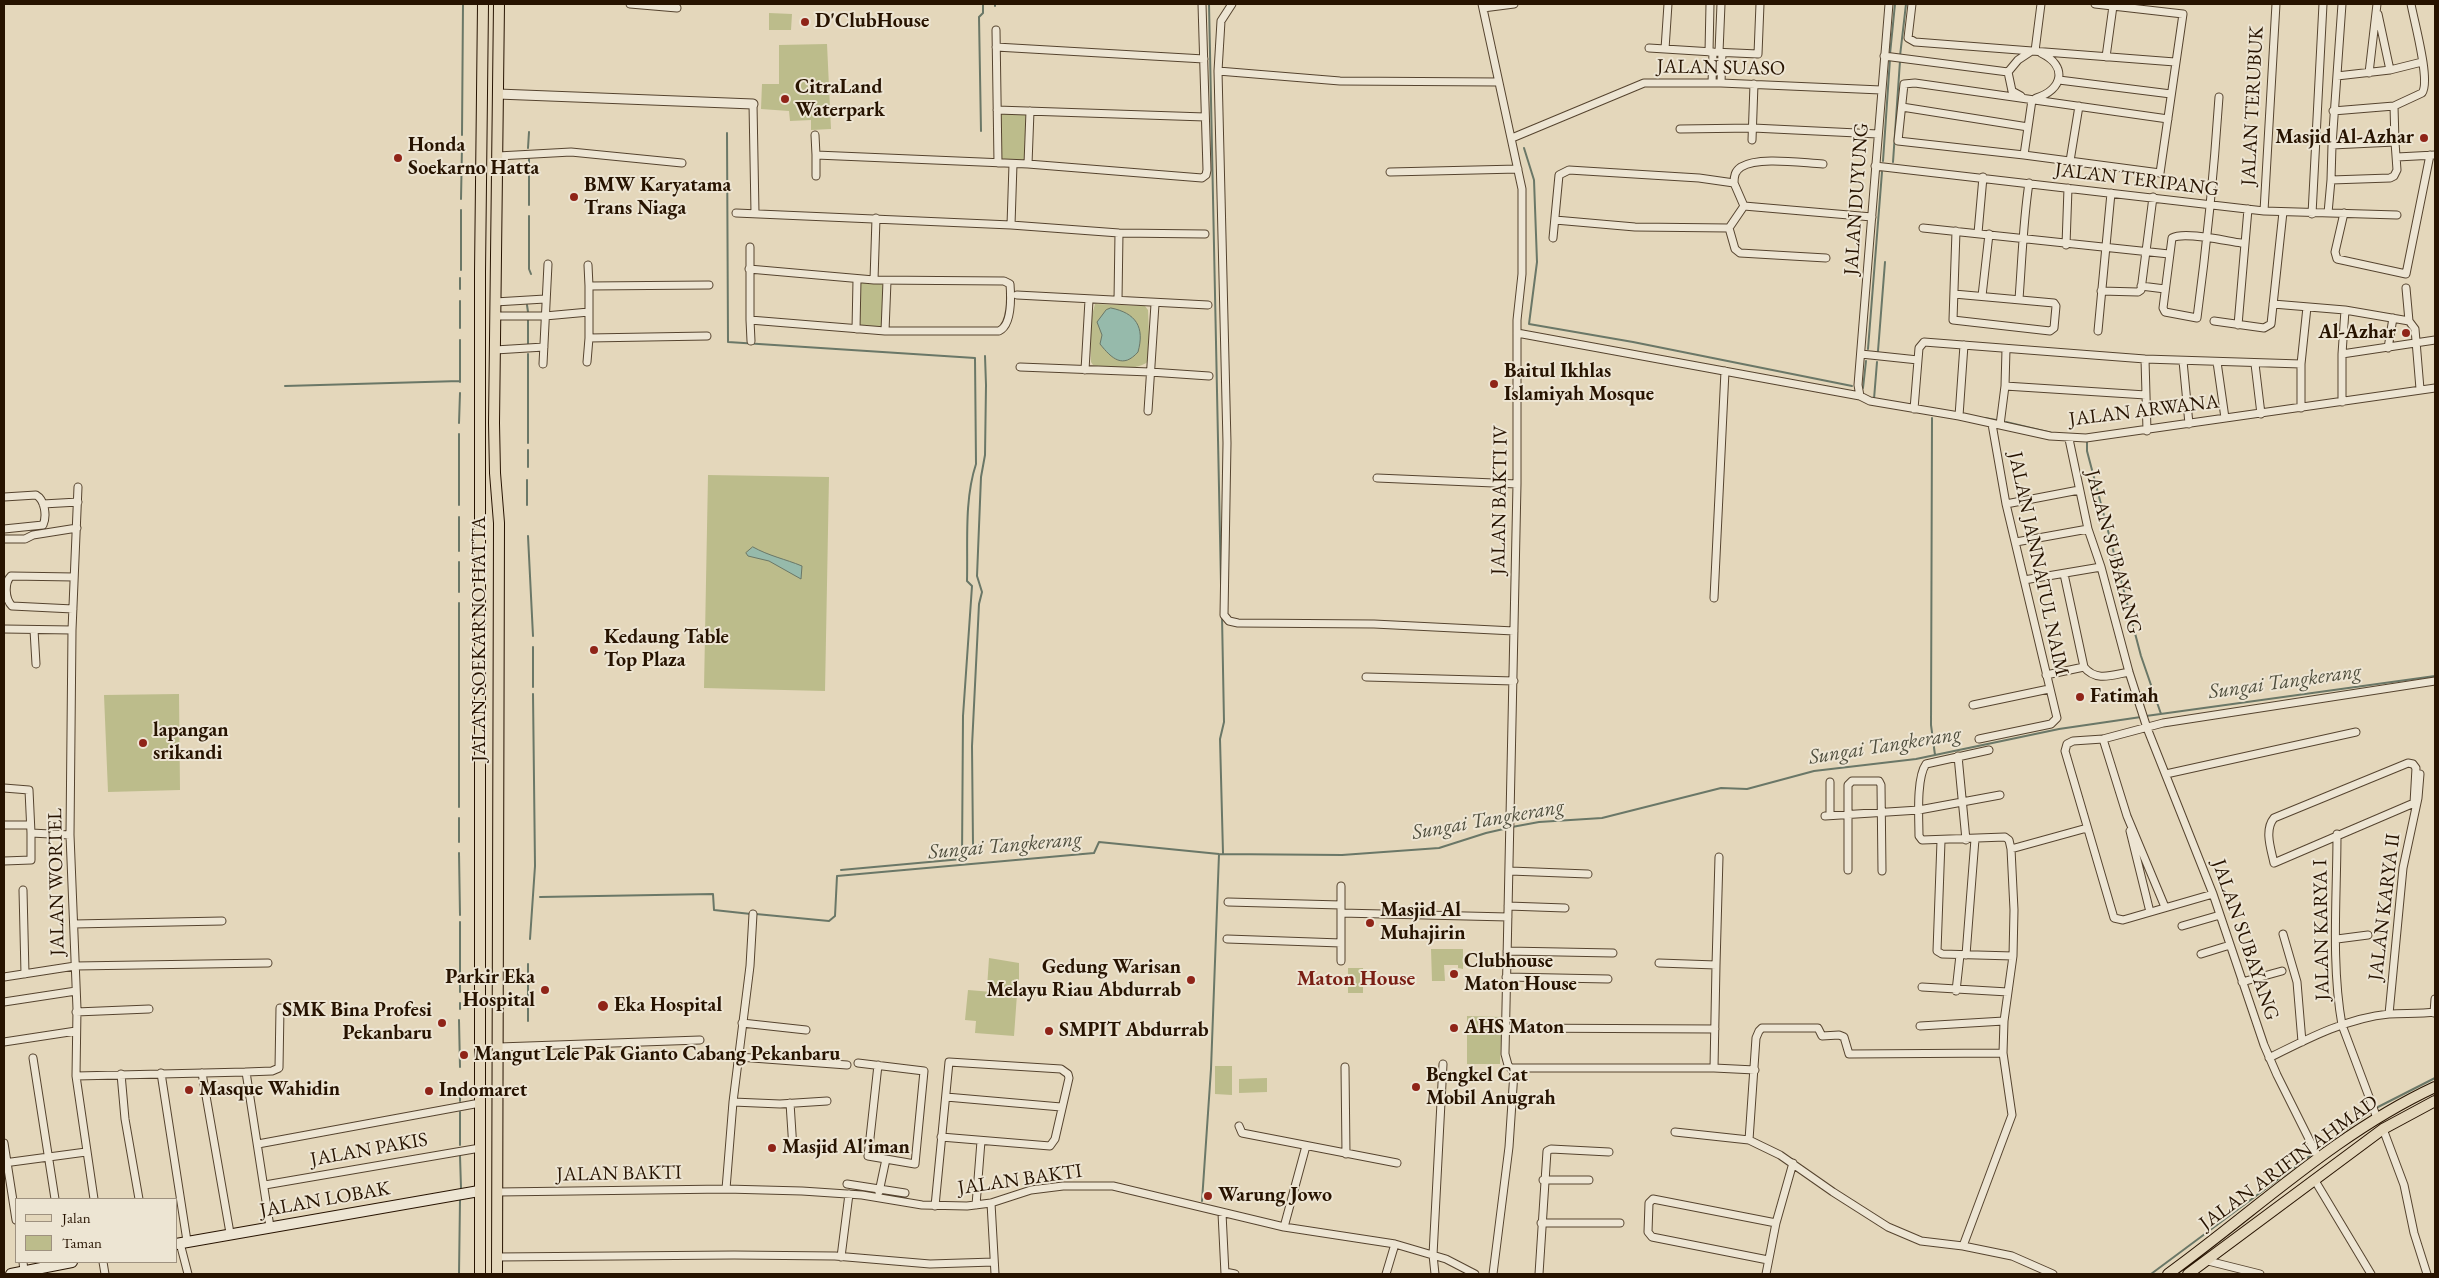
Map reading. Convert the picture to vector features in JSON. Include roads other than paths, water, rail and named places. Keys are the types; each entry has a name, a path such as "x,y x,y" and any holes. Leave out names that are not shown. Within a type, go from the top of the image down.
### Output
{"main road":[{"name":"JALAN SOEKARNO HATTA","path":"480,1274 480,272 483,4"},
{"name":"JALAN SOEKARNO HATTA","path":"497,1274 499,1047 497,804 500,523 495,473 495,302 499,4"},
{"path":"480,804 497,804"},
{"name":"JALAN ARIFIN AHMAD","path":"2168,1274 2319,1159 2377,1118 2435,1087"},
{"name":"JALAN ARIFIN AHMAD","path":"2187,1274 2208,1261 2314,1179 2383,1129 2435,1101"},
{"name":"JALAN LOBAK","path":"181,1243 480,1191"},
{"path":"11,1274 24,1266 56,1263"},
{"path":"2180,1265 2187,1274"}],"street":[{"path":"630,4 677,8"},
{"path":"816,156 1028,164 1202,178 1206,175 1207,170 1202,4"},
{"path":"1232,4 1221,21 1218,71 1226,433 1224,610 1226,618 1238,623 1374,624 1514,630"},
{"path":"1483,6 1514,4"},
{"path":"1665,50 1668,4"},
{"path":"1710,4 1721,83"},
{"path":"1712,83 1721,4"},
{"path":"1649,48 1758,54 1760,4"},
{"name":"JALAN DUYUNG","path":"1860,396 1858,389 1881,90 1893,57 1889,4"},
{"path":"1912,4 1908,38 1915,42 2175,62"},
{"path":"2035,51 2040,4"},
{"path":"2095,4 2183,14 2175,62 2168,119 2160,174 2024,155 1898,141 1904,84 1916,83 2168,119"},
{"name":"JALAN TERUBUK","path":"2264,211 2276,4"},
{"path":"2312,214 2323,4"},
{"path":"2328,213 2333,110 2342,4"},
{"path":"2333,110 2394,106 2416,97 2424,90 2422,62 2411,4"},
{"path":"2369,74 2377,5"},
{"path":"2377,5 2390,70"},
{"name":"JALAN BAKTI IV","path":"1483,6 1518,168 1522,189 1524,219 1517,333 1514,681 1508,917"},
{"path":"2106,57 2114,6"},
{"path":"996,30 998,163"},
{"path":"996,47 1204,59"},
{"path":"2035,51 2043,54 2056,66 2059,80 2057,86 2048,95 2032,100 2012,91 2008,72 2025,53 2035,51"},
{"path":"1893,57 2008,72"},
{"path":"2337,76 2369,74 2422,62"},
{"path":"1218,71 1340,81 1498,82"},
{"path":"2059,80 2171,94"},
{"name":"JALAN SUASO","path":"1512,138 1644,83 1721,83 1881,90"},
{"path":"1752,140 1754,84"},
{"path":"498,94 753,104 755,213"},
{"path":"2219,97 2212,205 2208,238 2197,318 2165,312 2163,308 2172,239 2176,236 2208,238 2241,243"},
{"path":"2024,155 2032,100"},
{"path":"2070,161 2080,106"},
{"path":"2331,180 2390,178 2397,172 2394,106"},
{"path":"1902,107 2028,127"},
{"path":"997,110 1205,117"},
{"path":"1028,164 1030,111"},
{"path":"1680,129 1753,128 1878,134"},
{"path":"815,135 816,176"},
{"path":"2332,145 2396,142"},
{"path":"498,156 571,152 682,163"},
{"path":"2344,213 2335,252 2337,259 2406,274 2433,155 2397,157"},
{"path":"1744,206 1734,183 1737,171 1742,166 1754,161 1822,164"},
{"path":"1011,225 1013,164"},
{"name":"JALAN TERIPANG","path":"1875,166 1984,177 2264,211 2397,216"},
{"path":"1390,172 1518,168"},
{"path":"1554,238 1559,176 1569,170 1699,178 1734,183"},
{"path":"1978,233 1984,177"},
{"path":"2019,299 2024,238 2023,219 2029,183"},
{"path":"2066,245 2068,188"},
{"path":"2098,331 2110,193"},
{"path":"2101,291 2138,292 2142,286 2153,197"},
{"path":"1744,206 1872,217"},
{"path":"1729,228 1744,206"},
{"path":"2238,325 2248,209"},
{"path":"2214,322 2267,328 2271,324 2283,212"},
{"path":"736,213 1011,225 1119,233 1205,234"},
{"path":"874,280 876,218"},
{"path":"1555,220 1635,227 1729,228"},
{"path":"1729,228 1735,249 1740,253 1826,258"},
{"path":"1923,228 2024,238 2066,245 2169,254"},
{"path":"1954,294 2055,304 2054,330 1954,321 1951,317 1954,294 1956,231"},
{"path":"1118,300 1119,233"},
{"path":"1982,296 1989,234"},
{"path":"750,247 751,341"},
{"path":"543,364 548,264"},
{"path":"587,362 590,286 588,265"},
{"path":"750,269 858,280 1004,281 1010,284 1008,322 999,331 885,331 750,320"},
{"path":"856,329 858,280"},
{"path":"885,331 888,281"},
{"path":"590,286 708,285"},
{"path":"2142,286 2165,289"},
{"path":"2406,288 2409,321 2414,329 2420,390"},
{"path":"1017,295 1118,300 1155,304 1208,305"},
{"path":"495,302 545,299"},
{"path":"1085,370 1089,300"},
{"path":"1148,411 1155,304"},
{"path":"2273,304 2345,310 2409,321"},
{"path":"2302,408 2301,364 2307,307"},
{"path":"2342,402 2342,354 2345,310"},
{"path":"495,316 545,316 589,312"},
{"path":"2388,348 2393,318"},
{"name":"JALAN ARWANA","path":"1517,333 1860,396 1870,401 1959,416 2069,439 2147,431 2435,388"},
{"path":"589,338 707,336"},
{"path":"2342,354 2435,340"},
{"path":"1914,409 1918,360 1923,342 2145,359 2301,364"},
{"path":"1959,416 1964,345"},
{"path":"495,350 544,347"},
{"name":"JALAN JANNATUL NAIM","path":"1979,739 2055,722 2057,716 2049,690 2006,504 1996,425 2004,386 2006,349"},
{"path":"1861,354 1918,360"},
{"path":"2145,359 2147,431"},
{"path":"2183,361 2189,424"},
{"path":"2218,362 2225,418"},
{"path":"2255,364 2261,414"},
{"path":"1020,367 1209,376"},
{"path":"1714,598 1725,371"},
{"path":"2004,386 2146,395"},
{"name":"JALAN SUBAYANG","path":"2069,439 2078,490 2088,529 2101,567 2129,672 2146,725 2213,894 2270,1058 2319,1159"},
{"path":"1377,478 1517,484"},
{"name":"JALAN WORTEL","path":"78,486 72,630 70,835 76,991 76,1076 94,1198"},
{"path":"2006,504 2078,490"},
{"path":"4,497 36,495 44,504 43,525 4,529"},
{"path":"44,504 78,502"},
{"path":"4,539 25,539 33,535 77,528"},
{"path":"2016,542 2088,529"},
{"path":"2024,580 2101,567"},
{"path":"2064,574 2084,667 2091,675 2098,677 2129,672"},
{"path":"73,609 12,606 7,599 6,587 7,580 11,576 74,577"},
{"path":"4,629 72,630"},
{"path":"34,630 36,664"},
{"path":"2046,675 2084,667"},
{"path":"1366,678 1514,681"},
{"path":"2213,894 2121,921 2112,916 2065,748 2066,744 2073,741 2103,739 2146,725 2435,681"},
{"path":"1973,705 2049,690"},
{"path":"2166,774 2356,732"},
{"path":"2103,739 2127,816 2150,912"},
{"path":"1964,1246 2012,1116 2003,1053 2004,1021 2013,956 2014,910 2011,849 2009,840 2005,837 1924,841 1919,838 1919,810 1925,766 1929,762 1989,750"},
{"path":"1958,756 1966,840"},
{"path":"2408,763 2414,764 2416,768 2414,802 2337,834 2274,863 2269,832 2274,818 2408,763"},
{"name":"JALAN KARYA II","path":"2389,1014 2403,868 2421,768"},
{"path":"1848,870 1848,785 1852,781 1881,782 1882,871"},
{"path":"1830,782 1828,816 1919,810 2000,796"},
{"path":"4,788 29,790 31,860 4,861"},
{"path":"2127,816 2165,907"},
{"path":"4,825 70,835"},
{"path":"2011,849 2088,828"},
{"name":"JALAN KARYA I","path":"2337,834 2338,990 2342,1025 2377,1118"},
{"path":"1956,991 1963,955 1975,839"},
{"path":"1941,841 1936,948 1942,954 2013,956"},
{"path":"1714,1068 1720,857"},
{"path":"1510,871 1588,874"},
{"path":"1340,886 1341,961"},
{"path":"24,890 26,974"},
{"path":"1228,902 1341,904"},
{"path":"1508,906 1565,908"},
{"path":"1340,913 1508,917 1505,1058 1514,1072 1509,1148 1493,1274"},
{"path":"726,1189 732,1102 751,958 753,914"},
{"path":"2182,926 2220,915"},
{"path":"74,924 222,921"},
{"path":"2283,934 2297,982 2302,1042"},
{"path":"2337,939 2368,935"},
{"path":"1227,939 1340,943"},
{"path":"2201,954 2230,946"},
{"path":"1507,951 1613,953"},
{"path":"4,977 75,966 268,963"},
{"path":"1660,963 1716,965"},
{"path":"2242,982 2282,971"},
{"path":"1506,977 1608,978"},
{"path":"1922,987 1956,991 2008,992"},
{"path":"4,1002 76,991"},
{"path":"2270,1058 2342,1025 2389,1014 2435,1012 2435,999"},
{"path":"76,1076 272,1071 279,1068 280,1008"},
{"path":"76,1012 149,1009"},
{"path":"1920,1026 2004,1021"},
{"path":"742,1023 806,1030"},
{"path":"1506,1028 1715,1029"},
{"path":"1749,1140 1757,1035 1760,1029 1818,1028 1822,1036 1839,1035 1844,1037 1849,1054 2003,1053"},
{"path":"4,1042 76,1031"},
{"path":"499,1047 700,1040"},
{"path":"739,1057 847,1065"},
{"path":"32,1058 55,1198"},
{"path":"936,1206 941,1137 950,1062 1061,1069 1066,1072 1069,1078 1055,1140 1050,1146 941,1137"},
{"path":"858,1063 878,1065 924,1071 915,1164 868,1156 878,1065"},
{"path":"1435,1274 1433,1255 1443,1064"},
{"path":"1346,1067 1346,1154"},
{"path":"1512,1068 1714,1068 1755,1070"},
{"path":"246,1072 270,1227"},
{"path":"161,1073 176,1198"},
{"path":"202,1073 230,1234"},
{"path":"121,1074 125,1119 139,1198"},
{"path":"946,1097 1062,1107"},
{"path":"732,1102 790,1103 827,1101"},
{"path":"258,1144 480,1103"},
{"path":"790,1103 793,1149"},
{"path":"1239,1126 1242,1133 1397,1163"},
{"path":"2383,1129 2404,1185 2414,1233 2427,1274"},
{"path":"1675,1132 1749,1140 1774,1151 1888,1227 1921,1241 1964,1246 2012,1256 2053,1274"},
{"path":"976,1206 981,1141"},
{"path":"4,1144 5,1163 15,1215"},
{"path":"1284,1227 1306,1146"},
{"name":"JALAN PAKIS","path":"265,1185 480,1148"},
{"path":"1539,1274 1546,1154 1551,1149 1609,1152"},
{"path":"5,1163 86,1152"},
{"path":"878,1198 879,1180 884,1159"},
{"path":"1766,1274 1776,1223 1793,1163"},
{"path":"2314,1179 2371,1274"},
{"path":"1543,1180 1589,1180"},
{"path":"847,1184 880,1186 905,1193"},
{"name":"JALAN BAKTI","path":"498,1192 726,1189 849,1194 936,1206 976,1206 1031,1190 1063,1186 1113,1186 1284,1227 1395,1244 1433,1255 1475,1274"},
{"path":"841,1256 849,1194"},
{"path":"1768,1260 1652,1237 1648,1232 1650,1202 1654,1199 1776,1223"},
{"path":"991,1203 995,1274"},
{"path":"1222,1213 1226,1273 1235,1274"},
{"path":"178,1218 188,1274"},
{"path":"1541,1223 1620,1223"},
{"path":"1386,1274 1395,1244"},
{"path":"497,1256 841,1256 922,1264 994,1262"},
{"path":"2208,1261 2260,1274"}],"waterway":[{"path":"462,135 463,4"},
{"path":"981,131 979,17 983,13 983,4"},
{"path":"1209,4 1221,584"},
{"path":"1890,54 1895,4"},
{"path":"1900,56 1906,4"},
{"path":"1883,161 1890,59"},
{"path":"1893,162 1900,61"},
{"path":"528,148 529,132"},
{"path":"727,133 728,342 975,358 976,464 972,478 967,522 967,581 972,586 963,716 962,859 841,870"},
{"path":"461,199 462,146"},
{"path":"1524,148 1534,180 1537,262 1529,324 1633,342 1852,386"},
{"path":"529,159 529,205"},
{"path":"1868,349 1882,172"},
{"path":"461,210 461,270"},
{"path":"529,216 529,269 531,274"},
{"path":"1878,351 1885,262"},
{"path":"460,278 460,289"},
{"path":"460,301 460,328"},
{"path":"527,305 528,312"},
{"path":"528,319 528,346"},
{"path":"460,340 460,382"},
{"path":"528,354 528,443"},
{"path":"980,845 973,845 972,746 979,604 982,592 977,576 981,477 985,455 985,356"},
{"path":"1863,388 1866,361"},
{"path":"1874,399 1877,362"},
{"path":"285,386 460,381"},
{"path":"459,423 460,393"},
{"path":"1932,418 1931,725 1935,755"},
{"path":"1985,418 1996,420"},
{"path":"2006,422 2052,433"},
{"path":"459,434 459,505"},
{"path":"2087,441 2087,451 2141,656 2161,714"},
{"path":"528,450 528,467"},
{"path":"527,480 527,505"},
{"path":"459,517 459,551"},
{"path":"528,536 533,636"},
{"path":"459,562 459,592"},
{"path":"459,603 459,807"},
{"path":"1222,616 1224,722 1220,739 1223,853"},
{"path":"533,647 533,687"},
{"name":"Sungai Tangkerang","path":"2146,716 2435,676"},
{"path":"530,939 535,866 533,694"},
{"name":"Sungai Tangkerang","path":"1512,827 1539,822 1602,818 1721,788 1747,789 1814,771 1916,759 2059,729 2141,717"},
{"path":"459,818 459,842"},
{"name":"Sungai Tangkerang","path":"756,914 829,921 835,916 837,876 1094,853 1099,842 1219,854 1342,855 1439,848 1508,828"},
{"path":"459,853 460,915"},
{"path":"1202,1201 1211,1069 1219,854"},
{"name":"Sungai Tangkerang","path":"540,897 713,894 714,910 751,914"},
{"path":"460,922 460,992"},
{"path":"528,964 528,1021"},
{"path":"460,1003 460,1009"},
{"path":"459,1020 460,1067"},
{"path":"2378,1107 2435,1078"},
{"path":"460,1087 460,1101"},
{"path":"460,1112 460,1145"},
{"path":"2320,1148 2369,1113"},
{"path":"2151,1274 2311,1155"},
{"path":"460,1156 461,1188"},
{"path":"459,1274 460,1200"}],"place":[{"name":"D'ClubHouse","path":"805,22"},
{"name":"CitraLand Waterpark","path":"785,99"},
{"name":"Masjid Al-Azhar","path":"2424,138"},
{"name":"Honda Soekarno Hatta","path":"398,158"},
{"name":"BMW Karyatama Trans Niaga","path":"574,197"},
{"name":"Al-Azhar","path":"2406,333"},
{"name":"Baitul Ikhlas Islamiyah Mosque","path":"1494,384"},
{"name":"Kedaung Table Top Plaza","path":"594,650"},
{"name":"Fatimah","path":"2080,697"},
{"name":"lapangan srikandi","path":"143,743"},
{"name":"Masjid Al Muhajirin","path":"1370,923"},
{"name":"Clubhouse Maton House","path":"1454,974"},
{"name":"Gedung Warisan Melayu Riau Abdurrab","path":"1191,980"},
{"name":"Parkir Eka Hospital","path":"545,990"},
{"name":"Eka Hospital","path":"603,1006"},
{"name":"SMK Bina Profesi Pekanbaru","path":"442,1023"},
{"name":"AHS Maton","path":"1454,1028"},
{"name":"SMPIT Abdurrab","path":"1049,1031"},
{"name":"Mangut Lele Pak Gianto Cabang Pekanbaru","path":"464,1055"},
{"name":"Bengkel Cat Mobil Anugrah","path":"1416,1087"},
{"name":"Masque Wahidin","path":"189,1090"},
{"name":"Indomaret","path":"429,1091"},
{"name":"Masjid Al'iman","path":"772,1148"},
{"name":"Warung Jowo","path":"1208,1196"}],"district":[{"name":"Maton House","path":"1356,979"}]}
